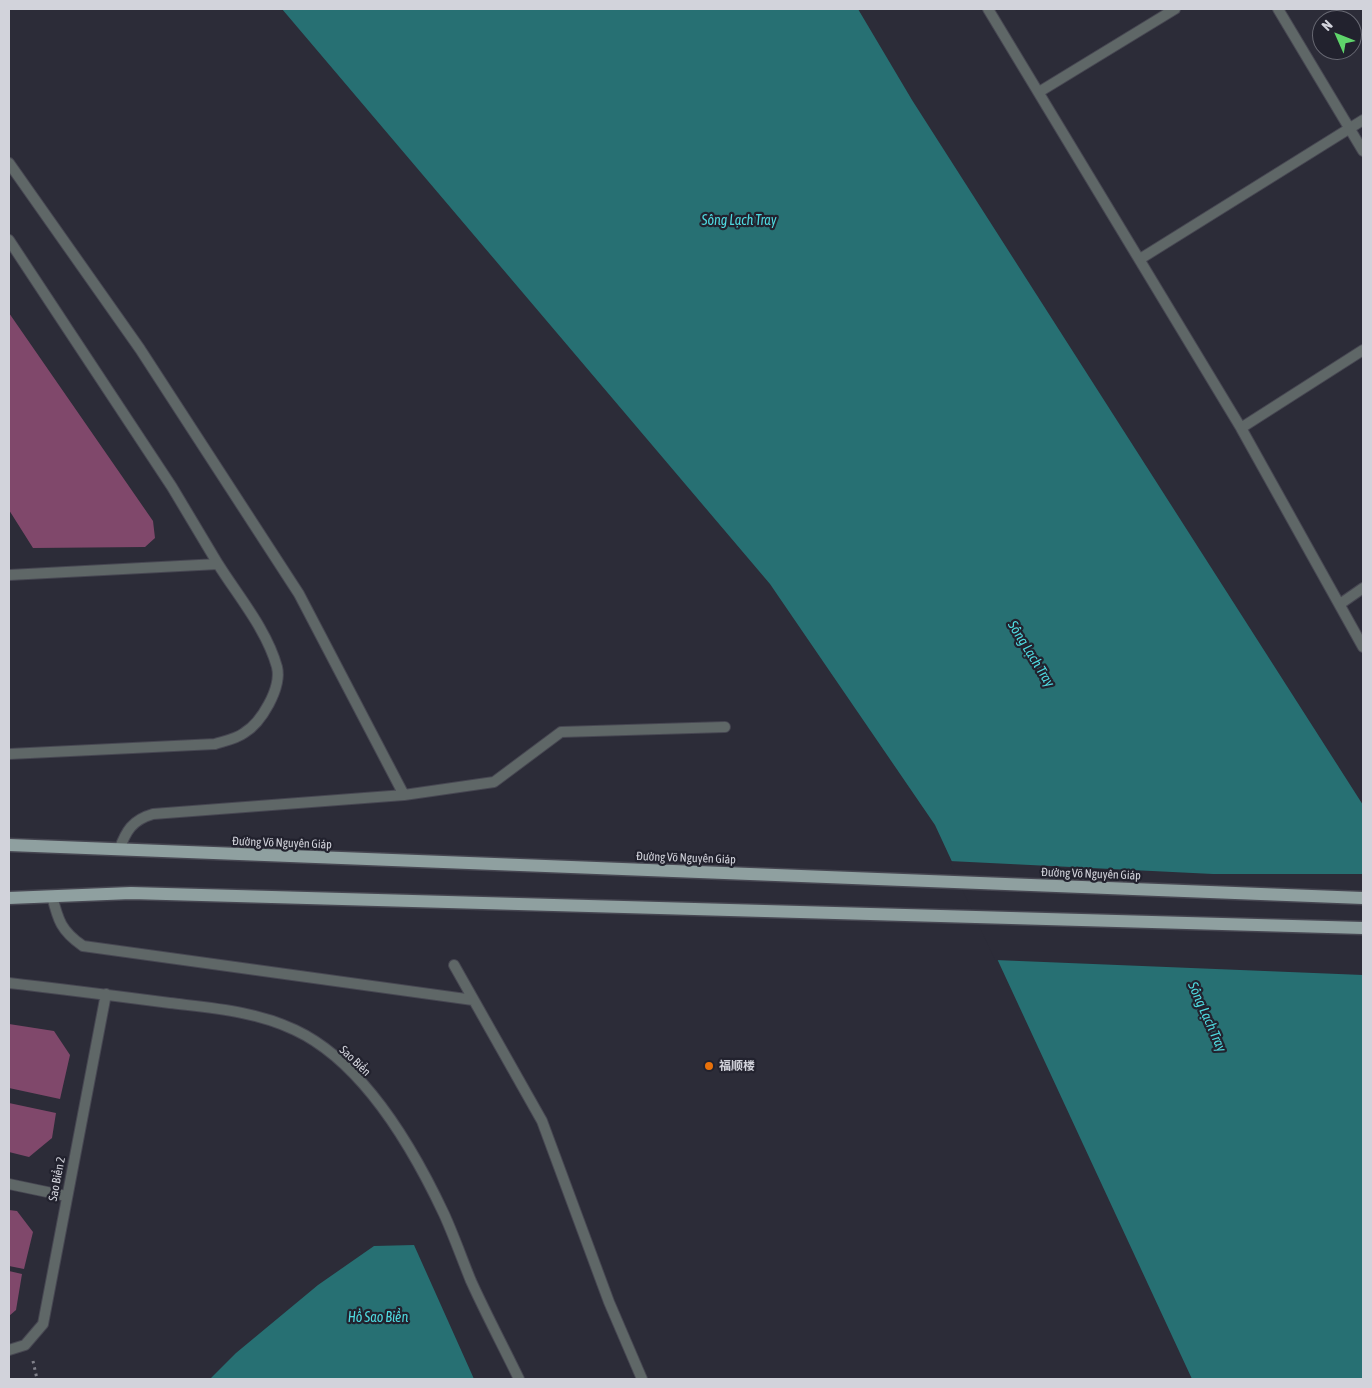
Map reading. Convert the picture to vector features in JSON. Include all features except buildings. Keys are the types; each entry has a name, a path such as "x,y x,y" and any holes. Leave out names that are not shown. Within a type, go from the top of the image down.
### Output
{"main road":[{"name":"Đường Võ Nguyên Giáp","path":"9,845 1363,898"},
{"path":"9,898 131,893 1363,928"}],"street":[{"path":"988,9 1241,428 1363,648"},
{"path":"1039,92 1175,9"},
{"path":"1278,9 1363,151"},
{"path":"1140,258 1363,120"},
{"path":"9,163 140,349 299,594 404,795"},
{"path":"9,240 172,487 263,636 278,669 275,687 263,716 244,734 215,744 9,754"},
{"path":"1241,428 1363,350"},
{"path":"11,572 218,564"},
{"path":"1340,604 1363,588"},
{"path":"119,850 126,831 139,818 153,814 404,795 494,782 561,732 725,727"},
{"path":"52,896 58,921 68,936 82,946 473,1000"},
{"path":"454,965 542,1121 609,1302 642,1379"},
{"name":"Sao Biển","path":"9,983 225,1010 261,1018 295,1030 344,1066 372,1095 394,1125 422,1173 444,1214 472,1282 519,1379"},
{"name":"Sao Biển 2","path":"9,1350 25,1345 43,1324 106,994"},
{"path":"9,1184 66,1196"}],"water":[{"name":"Sông Lạch Tray","path":"282,9 858,9 912,100 1363,805 1363,1379 1192,1379 935,825 770,584"},
{"name":"Hồ Sao Biển","path":"414,1245 474,1379 210,1379 236,1353 318,1285 374,1246"}],"pier":[{"path":"949,861 1213,874 1363,874 1363,975 995,960"}],"place":[{"name":"福顺楼","path":"709,1066"}]}
